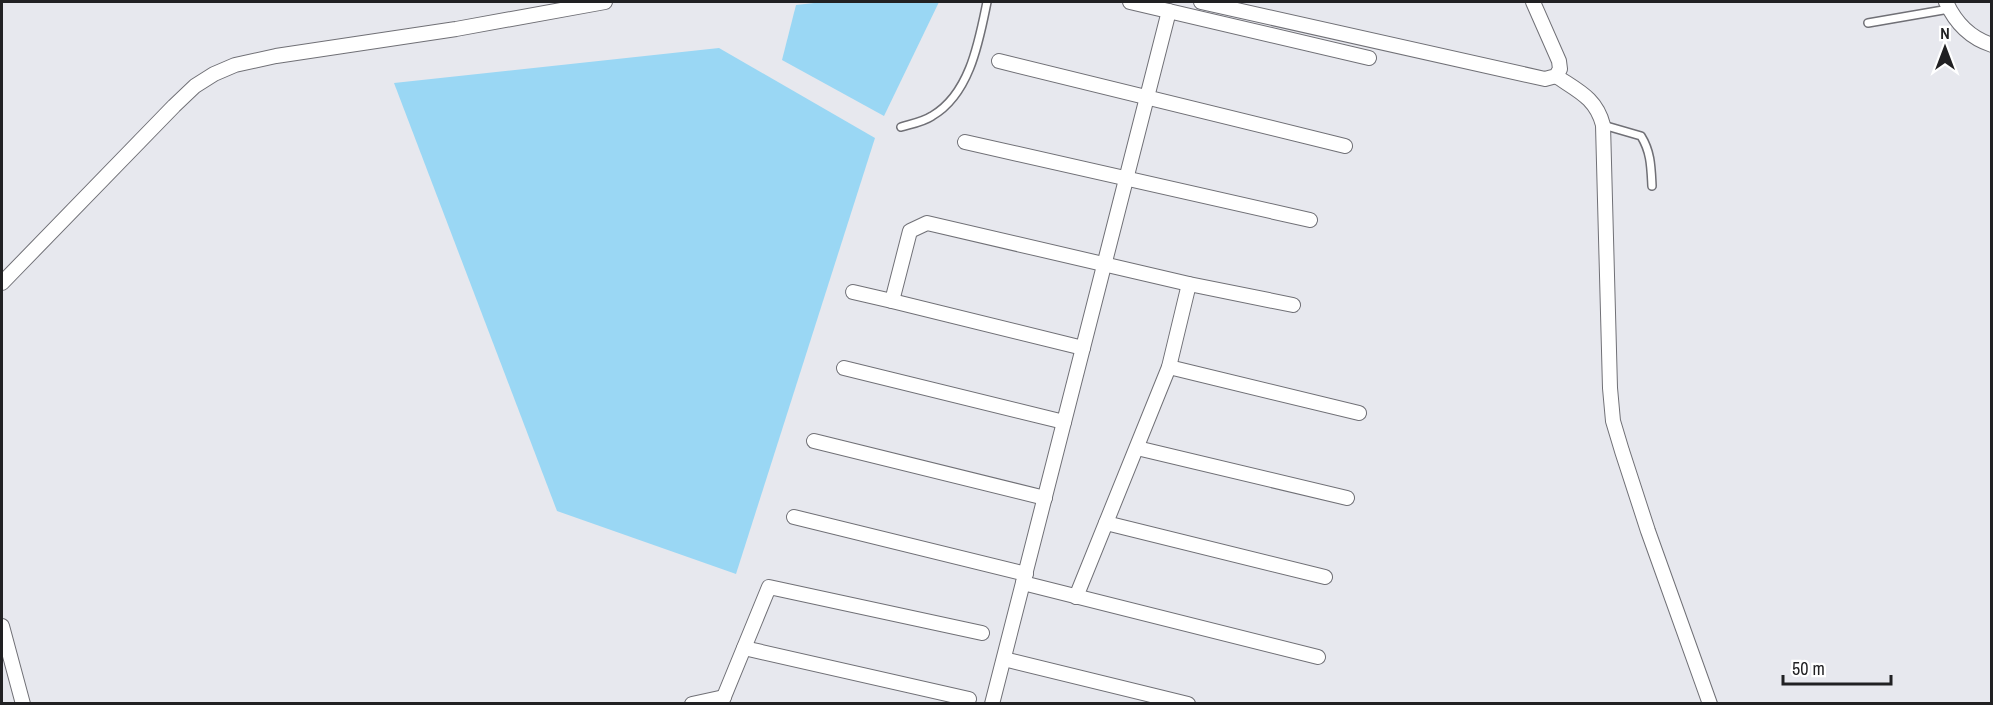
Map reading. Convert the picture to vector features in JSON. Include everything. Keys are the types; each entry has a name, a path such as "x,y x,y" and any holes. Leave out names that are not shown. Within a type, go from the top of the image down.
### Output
{"street":[{"path":"2,283 174,106 195,86 214,74 235,65 276,56 456,29 605,2"},
{"path":"1130,2 1369,58"},
{"path":"1201,2 1545,79 1556,76 1560,69 1559,62 1533,2"},
{"path":"1948,5 1953,18 1969,33 1992,45"},
{"path":"993,704 1169,11"},
{"path":"999,61 1345,146"},
{"path":"1556,76 1593,102 1606,126 1610,388 1613,421 1648,531 1710,704"},
{"path":"965,142 1310,220"},
{"path":"892,301 910,231 927,223 1189,284 1293,305"},
{"path":"1076,597 1169,367 1189,284"},
{"path":"853,292 1083,348"},
{"path":"1169,367 1359,413"},
{"path":"844,368 1064,422"},
{"path":"814,441 1045,498"},
{"path":"1137,448 1347,498"},
{"path":"794,517 1024,578 1076,597 1318,657"},
{"path":"1106,523 1325,577"},
{"path":"692,704 722,700 769,587 982,633"},
{"path":"2,626 23,704"},
{"path":"744,648 969,699"},
{"path":"1004,659 1188,704"}],"lane":[{"path":"901,127 930,118 943,109 956,94 975,51 987,2"},
{"path":"1868,23 1948,5"},
{"path":"1606,126 1641,136 1651,159 1652,186"}],"water":[{"path":"823,2 939,2 884,116 782,60 796,5"},
{"path":"719,48 875,138 736,574 557,511 394,83"}]}
